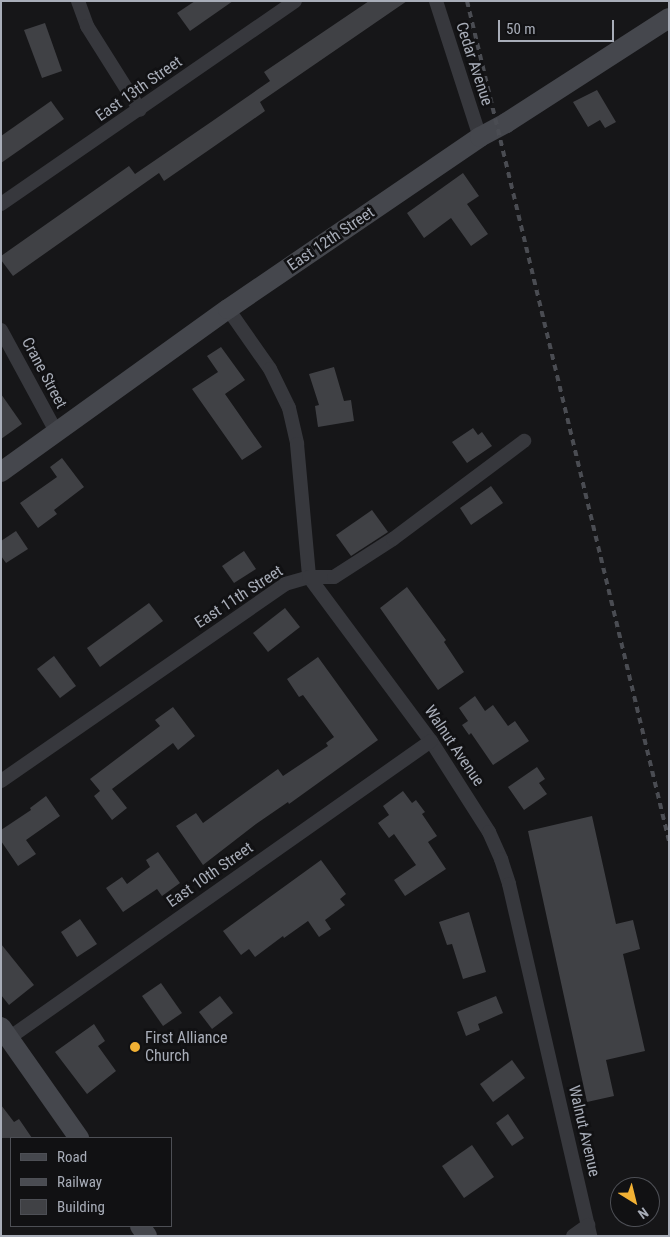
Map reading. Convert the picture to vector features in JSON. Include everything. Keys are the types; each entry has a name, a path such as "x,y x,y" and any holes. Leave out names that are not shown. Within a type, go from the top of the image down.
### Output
{"main road":[{"name":"East 12th Street","path":"1,472 228,309 480,137 506,124 669,18"},
{"path":"5,1032 78,1137"}],"street":[{"path":"78,1 91,33 140,110"},
{"name":"East 13th Street","path":"1,204 140,110 295,1"},
{"name":"Cedar Avenue","path":"436,1 480,137"},
{"path":"228,309 266,363 289,408 297,444 309,577"},
{"name":"Crane Street","path":"1,330 57,433"},
{"name":"East 11th Street","path":"1,781 285,584 309,577 334,577 393,539 524,440"},
{"name":"Walnut Avenue","path":"309,577 431,741 489,832 506,876 589,1230"},
{"name":"East 10th Street","path":"5,1032 431,741"},
{"path":"573,1236 589,1230"}],"building":[{"path":"195,1 233,1 190,31 177,13"},
{"path":"369,1 407,1 260,102 265,111 164,181 159,173 13,276 1,260 1,256 129,166 135,174 270,81 264,72"},
{"path":"45,23 62,71 42,78 24,30"},
{"path":"597,90 616,122 605,128 600,120 588,127 573,102"},
{"path":"51,101 64,119 1,163 1,136"},
{"path":"463,173 479,196 467,204 488,234 471,246 451,218 424,238 407,213"},
{"path":"221,347 245,380 225,394 262,447 242,460 192,389 218,372 207,356"},
{"path":"334,367 344,401 351,400 354,421 318,427 315,406 319,405 309,374"},
{"path":"1,394 22,424 1,439"},
{"path":"473,428 478,435 482,432 492,446 467,463 452,442"},
{"path":"62,458 84,487 54,510 57,514 38,528 20,503 57,477 50,467"},
{"path":"491,486 503,503 471,525 460,508"},
{"path":"372,510 388,532 351,556 336,535"},
{"path":"16,531 28,549 6,563 1,556 1,541"},
{"path":"244,551 256,569 234,583 222,566"},
{"path":"407,587 446,640 444,642 464,672 438,690 380,608"},
{"path":"149,603 163,621 100,667 87,648"},
{"path":"285,608 300,627 268,652 253,633"},
{"path":"54,656 76,686 60,698 37,669"},
{"path":"318,657 378,740 289,804 288,802 256,824 203,865 176,826 196,813 203,823 278,769 283,776 328,746 326,743 334,737 303,695 299,697 287,679"},
{"path":"475,696 485,711 493,705 508,726 515,721 529,741 493,765 471,733 469,735 462,725 468,721 459,708"},
{"path":"173,707 195,736 178,750 173,743 112,789 127,808 112,820 94,796 100,791 90,779 160,726 155,720"},
{"path":"537,767 545,779 539,783 547,794 524,810 508,787"},
{"path":"403,791 412,803 416,800 425,812 422,814 437,836 428,842 446,869 405,896 394,880 416,865 394,834 389,838 378,823 389,815 383,806"},
{"path":"46,796 60,816 26,840 36,854 18,866 1,841 1,830 31,810 30,808"},
{"path":"592,816 616,924 633,920 640,949 623,954 645,1051 606,1060 614,1096 587,1102 528,831"},
{"path":"158,852 180,883 162,896 157,889 123,912 106,888 122,877 127,884 150,867 146,860"},
{"path":"321,860 346,894 340,899 345,905 325,920 331,929 319,937 308,921 284,938 283,936 255,957 249,949 241,955 223,931"},
{"path":"469,912 486,972 463,979 452,944 447,945 439,922"},
{"path":"80,919 97,944 77,957 61,932"},
{"path":"1,944 34,985 9,1005 1,995"},
{"path":"161,983 182,1013 163,1026 142,996"},
{"path":"220,996 233,1013 212,1029 199,1012"},
{"path":"496,996 503,1013 478,1024 480,1030 466,1036 457,1012"},
{"path":"94,1024 105,1041 98,1046 116,1071 87,1094 55,1052"},
{"path":"512,1060 525,1078 493,1102 480,1084"},
{"path":"1,1105 14,1122 19,1119 31,1137 1,1138"},
{"path":"508,1114 524,1138 512,1146 496,1123"},
{"path":"472,1145 494,1177 464,1198 442,1166"}],"railway":[{"path":"467,1 669,841"}],"place":[{"name":"First Alliance Church","path":"135,1047"}]}
